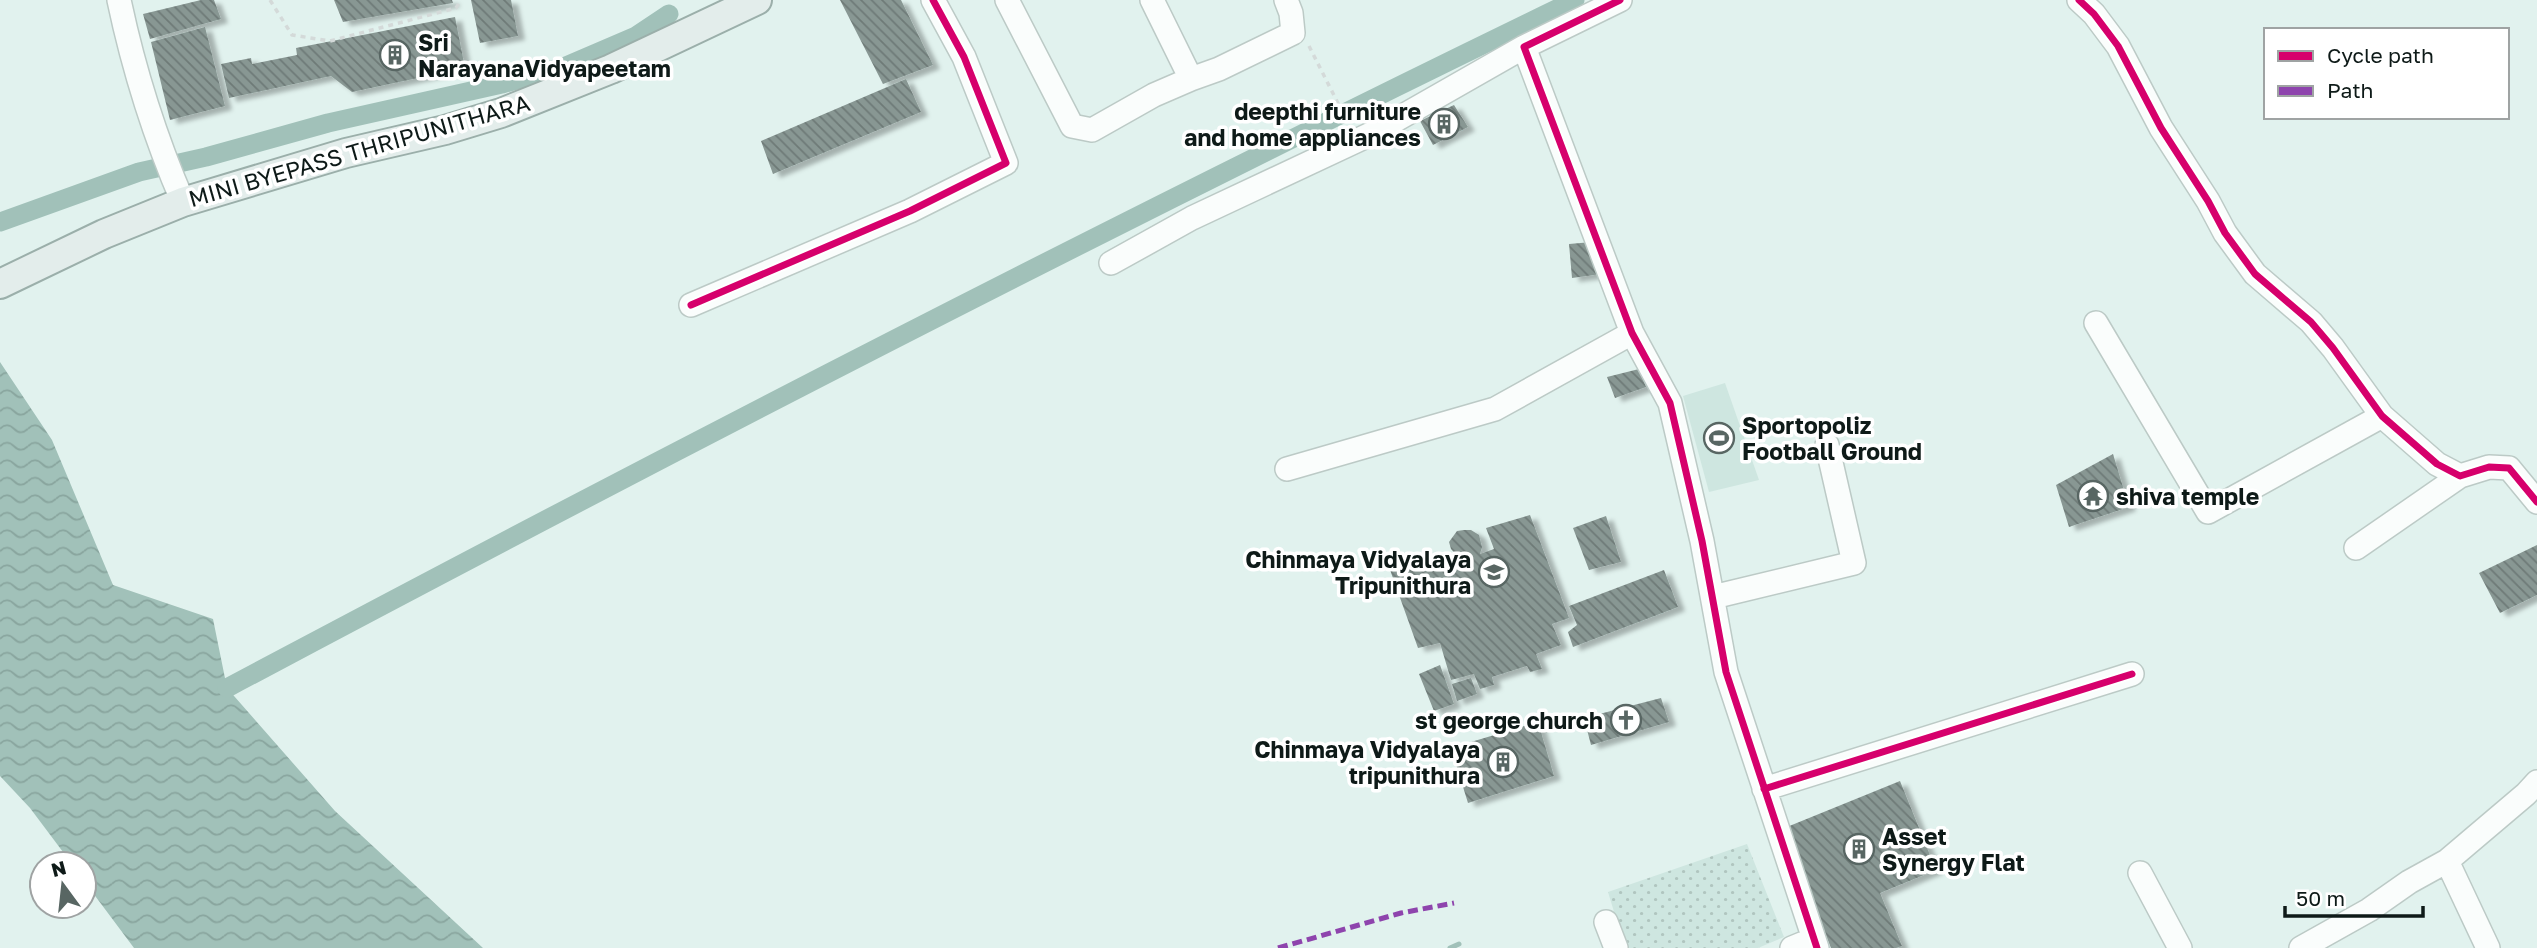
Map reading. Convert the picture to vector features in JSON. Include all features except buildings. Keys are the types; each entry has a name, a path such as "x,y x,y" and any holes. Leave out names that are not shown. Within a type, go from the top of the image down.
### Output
{"main road":[{"name":"MINI BYEPASS THRIPUNITHARA","path":"0,284 104,234 178,190 445,130 501,113 611,69 757,0"}],"street":[{"path":"119,0 130,51 154,133 178,190"},
{"path":"691,305 910,211 1006,163 964,57 933,0"},
{"path":"1007,0 1072,126 1092,130 1154,95 1219,69 1293,33 1292,13 1286,0"},
{"path":"1152,0 1191,79"},
{"path":"1111,263 1192,218 1373,133 1524,47 1620,0"},
{"path":"2079,0 2094,14 2118,46 2161,128 2255,274 2311,322 2382,416 2437,464 2460,476"},
{"path":"1524,47 1632,334 1670,402 1703,541 1726,672 1815,944 1792,948"},
{"path":"2096,323 2208,512 2382,416"},
{"path":"1287,469 1495,409 1632,334"},
{"path":"1713,597 1854,563 1827,445"},
{"path":"2356,548 2460,476 2489,467 2509,468 2537,502"},
{"path":"1764,789 2132,674"},
{"path":"2301,948 2369,910 2409,881 2448,861 2537,782"},
{"path":"2448,861 2488,948"},
{"path":"2140,873 2180,948"},
{"path":"1606,922 1616,948"}],"path":[{"path":"270,0 292,35 330,41 456,8 461,0"},
{"path":"1325,77 1351,129"}],"shaded area":[{"name":"Sportopoliz Football Ground","path":"1725,383 1759,480 1709,492 1683,396"},
{"path":"1747,844 1784,937 1758,948 1625,948 1608,892"}],"water":[{"path":"0,362 52,440 113,585 213,619 227,688 335,811 483,948 134,948 98,900 98,850 62,850 30,808 0,776"}],"waterway":[{"path":"227,688 898,338 1235,167 1575,0"},
{"path":"0,222 139,172 566,66 636,36 669,14"},
{"path":"1450,948 1459,944"}],"marked path":[{"path":"1278,948 1401,913 1454,903"}],"cycle path":[{"path":"691,305 910,211 1006,163 964,57 933,0"},
{"path":"1620,0 1524,47 1632,333 1670,403 1702,541 1726,672 1817,948"},
{"path":"2079,0 2094,14 2118,46 2161,128 2208,201 2225,233 2255,274 2311,322 2382,416 2437,464 2460,476 2489,467 2509,468 2537,502"},
{"path":"1764,789 2132,674"}],"place":[{"name":"Sri NarayanaVidyapeetam","path":"395,55"},
{"name":"deepthi furniture and home appliances","path":"1444,124"},
{"name":"Sportopoliz Football Ground","path":"1719,438"},
{"name":"shiva temple","path":"2093,496"},
{"name":"Chinmaya Vidyalaya Tripunithura","path":"1494,572"},
{"name":"st george church","path":"1626,720"},
{"name":"Chinmaya Vidyalaya tripunithura","path":"1503,762"},
{"name":"Asset Synergy Flat","path":"1859,849"}]}
